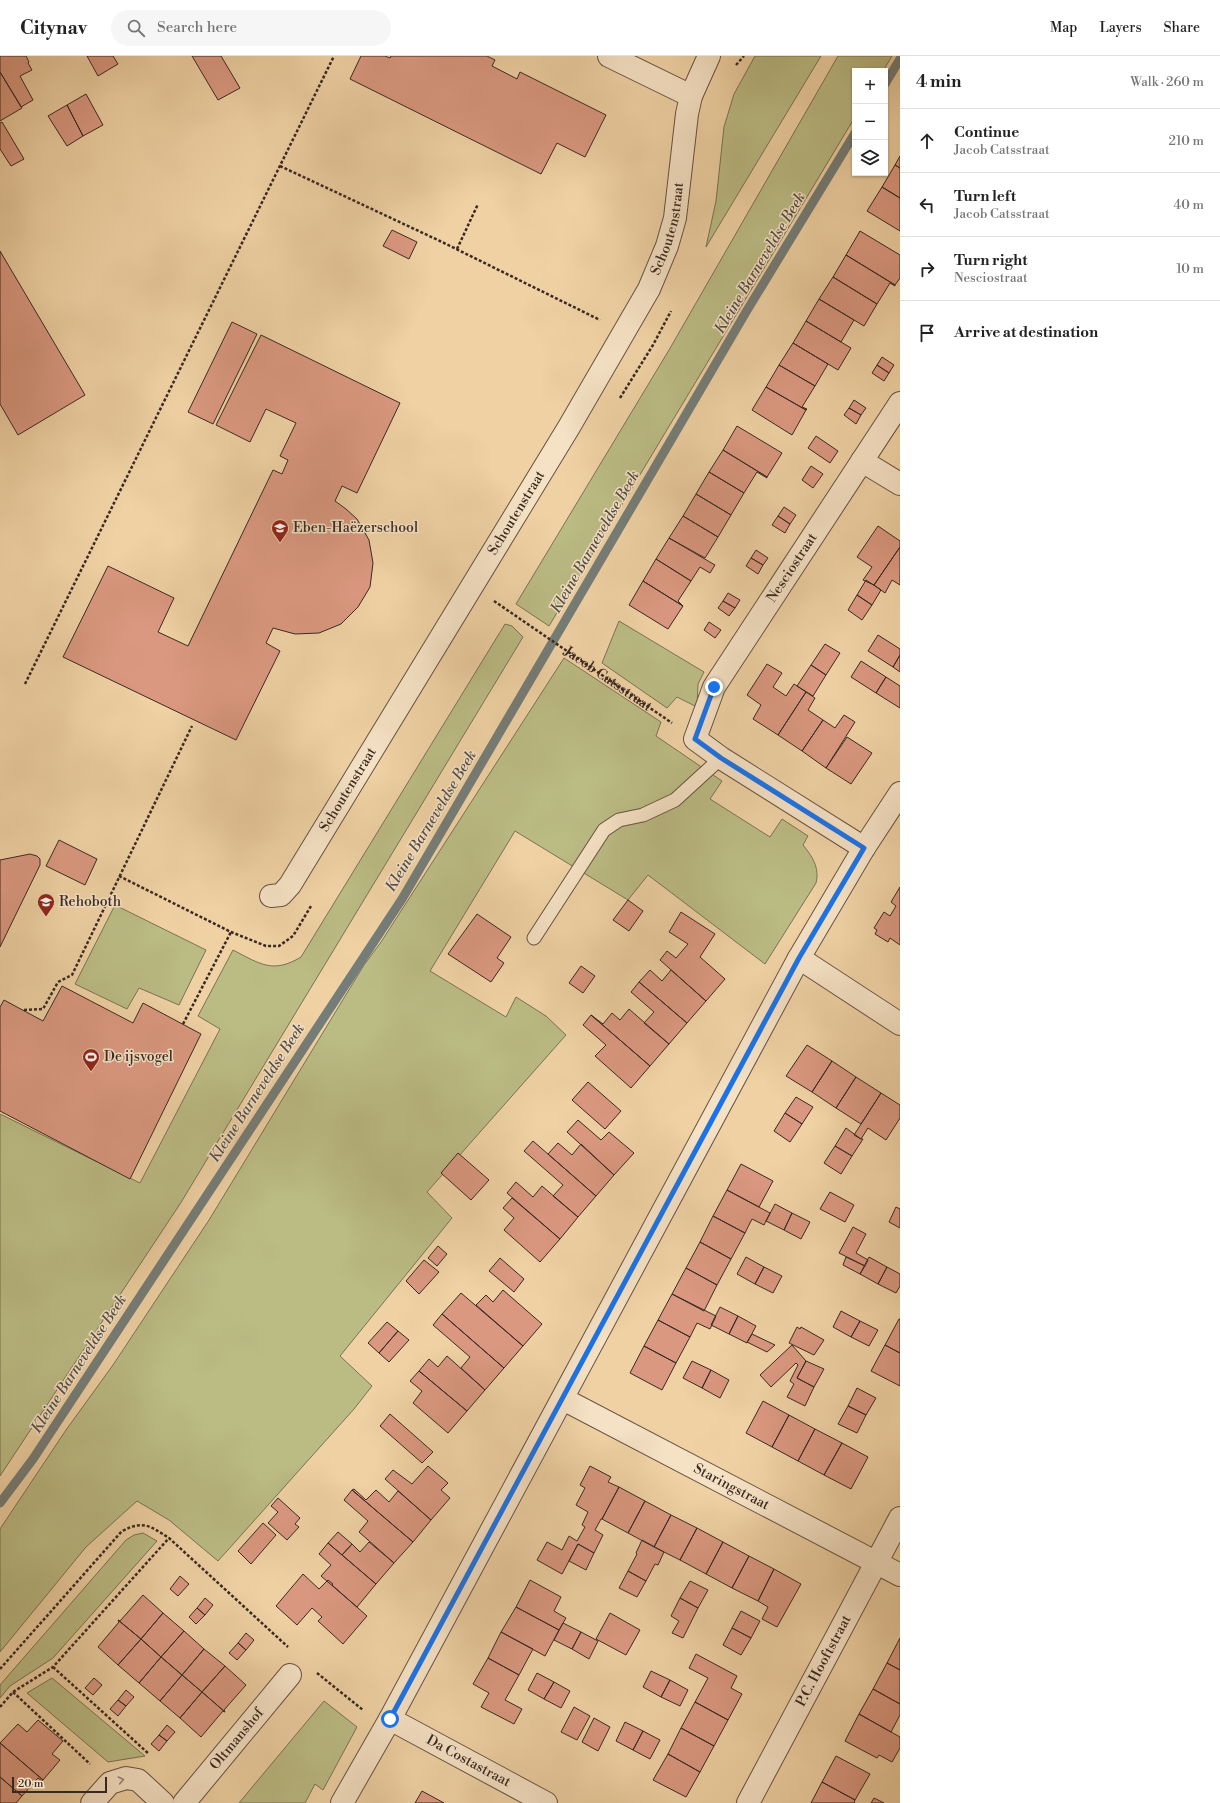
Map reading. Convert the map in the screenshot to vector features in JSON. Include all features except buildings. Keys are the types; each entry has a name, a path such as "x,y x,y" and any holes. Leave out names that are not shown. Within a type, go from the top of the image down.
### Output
{"street":[{"path":"609,56 691,96"},
{"name":"Schoutenstraat","path":"271,896 281,894 290,885 569,427 649,289 667,246 675,218 687,114 691,96 709,56"},
{"name":"Nesciostraat","path":"695,739 714,687 900,403"},
{"path":"862,461 900,484"},
{"path":"695,739 721,758 864,848"},
{"path":"342,1803 390,1719 799,958 864,848 900,793"},
{"path":"799,958 900,1024"},
{"name":"Staringstraat","path":"563,1399 900,1575"},
{"name":"P.C. Hooftstraat","path":"748,1803 900,1518"},
{"name":"Oltmanshof","path":"184,1803 290,1675"},
{"name":"Da Costastraat","path":"390,1719 546,1803"},
{"path":"92,1803 110,1783 126,1778 138,1780 163,1803"}],"lane":[{"path":"534,938 604,830 619,820 643,815 675,800 721,758"}],"path":[{"path":"25,684 334,56"},
{"path":"280,166 457,249 653,345"},
{"path":"457,249 478,204"},
{"name":"Jacob Catsstraat","path":"494,601 695,739"},
{"path":"24,1010 43,1009 58,982 72,975 192,726"},
{"path":"183,1024 231,932"},
{"path":"0,1669 122,1531 133,1525 150,1525 169,1538 291,1649"},
{"path":"0,1707 13,1692 53,1667 169,1538"},
{"path":"53,1667 151,1755"},
{"path":"314,1670 338,1691 368,1713 390,1719"},
{"path":"13,1692 110,1783"}],"green space":[{"path":"755,56 821,56 706,247 716,201 724,127 734,94"},
{"path":"838,56 892,56 885,68 852,68 852,122 549,626 516,604 669,350"},
{"path":"619,621 704,672 698,684 697,707 677,697 667,708 602,663"},
{"path":"505,624 512,626 523,637 180,1204 0,1476 0,1114 140,1183 220,1029 198,1016 233,950 259,963 274,966 291,962 301,957"},
{"path":"564,658 661,722 656,736 722,781 710,799 770,837 782,819 808,836 803,845 816,867 816,883 765,964 648,875 628,900 515,831 430,971 506,1017 516,997 546,1016 566,1035 427,1192 452,1218 340,1356 372,1386 354,1409 218,1561 169,1520 137,1501 86,1547 0,1652 0,1529 66,1430 113,1365 209,1220 364,965 381,942"},
{"path":"115,905 206,950 179,1005 139,988 127,1009 75,984"},
{"path":"143,1533 157,1541 53,1658 10,1686 0,1698 0,1685 126,1540 134,1535"},
{"path":"52,1678 145,1756 108,1762 27,1693"},
{"path":"324,1701 357,1727 323,1790 315,1784 305,1803 239,1803"}],"waterway":[{"name":"Kleine Barneveldse Beek","path":"888,79 900,59"},
{"name":"Kleine Barneveldse Beek","path":"0,1503 33,1459 402,899 746,312 852,138"}],"place":[{"name":"Eben-Haëzerschool","path":"280,543"},
{"name":"Rehoboth","path":"46,917"},
{"name":"De ijsvogel","path":"91,1072"}],"route":[{"path":"390,1719 799,958 864,848 721,758 695,739 714,687"}]}
